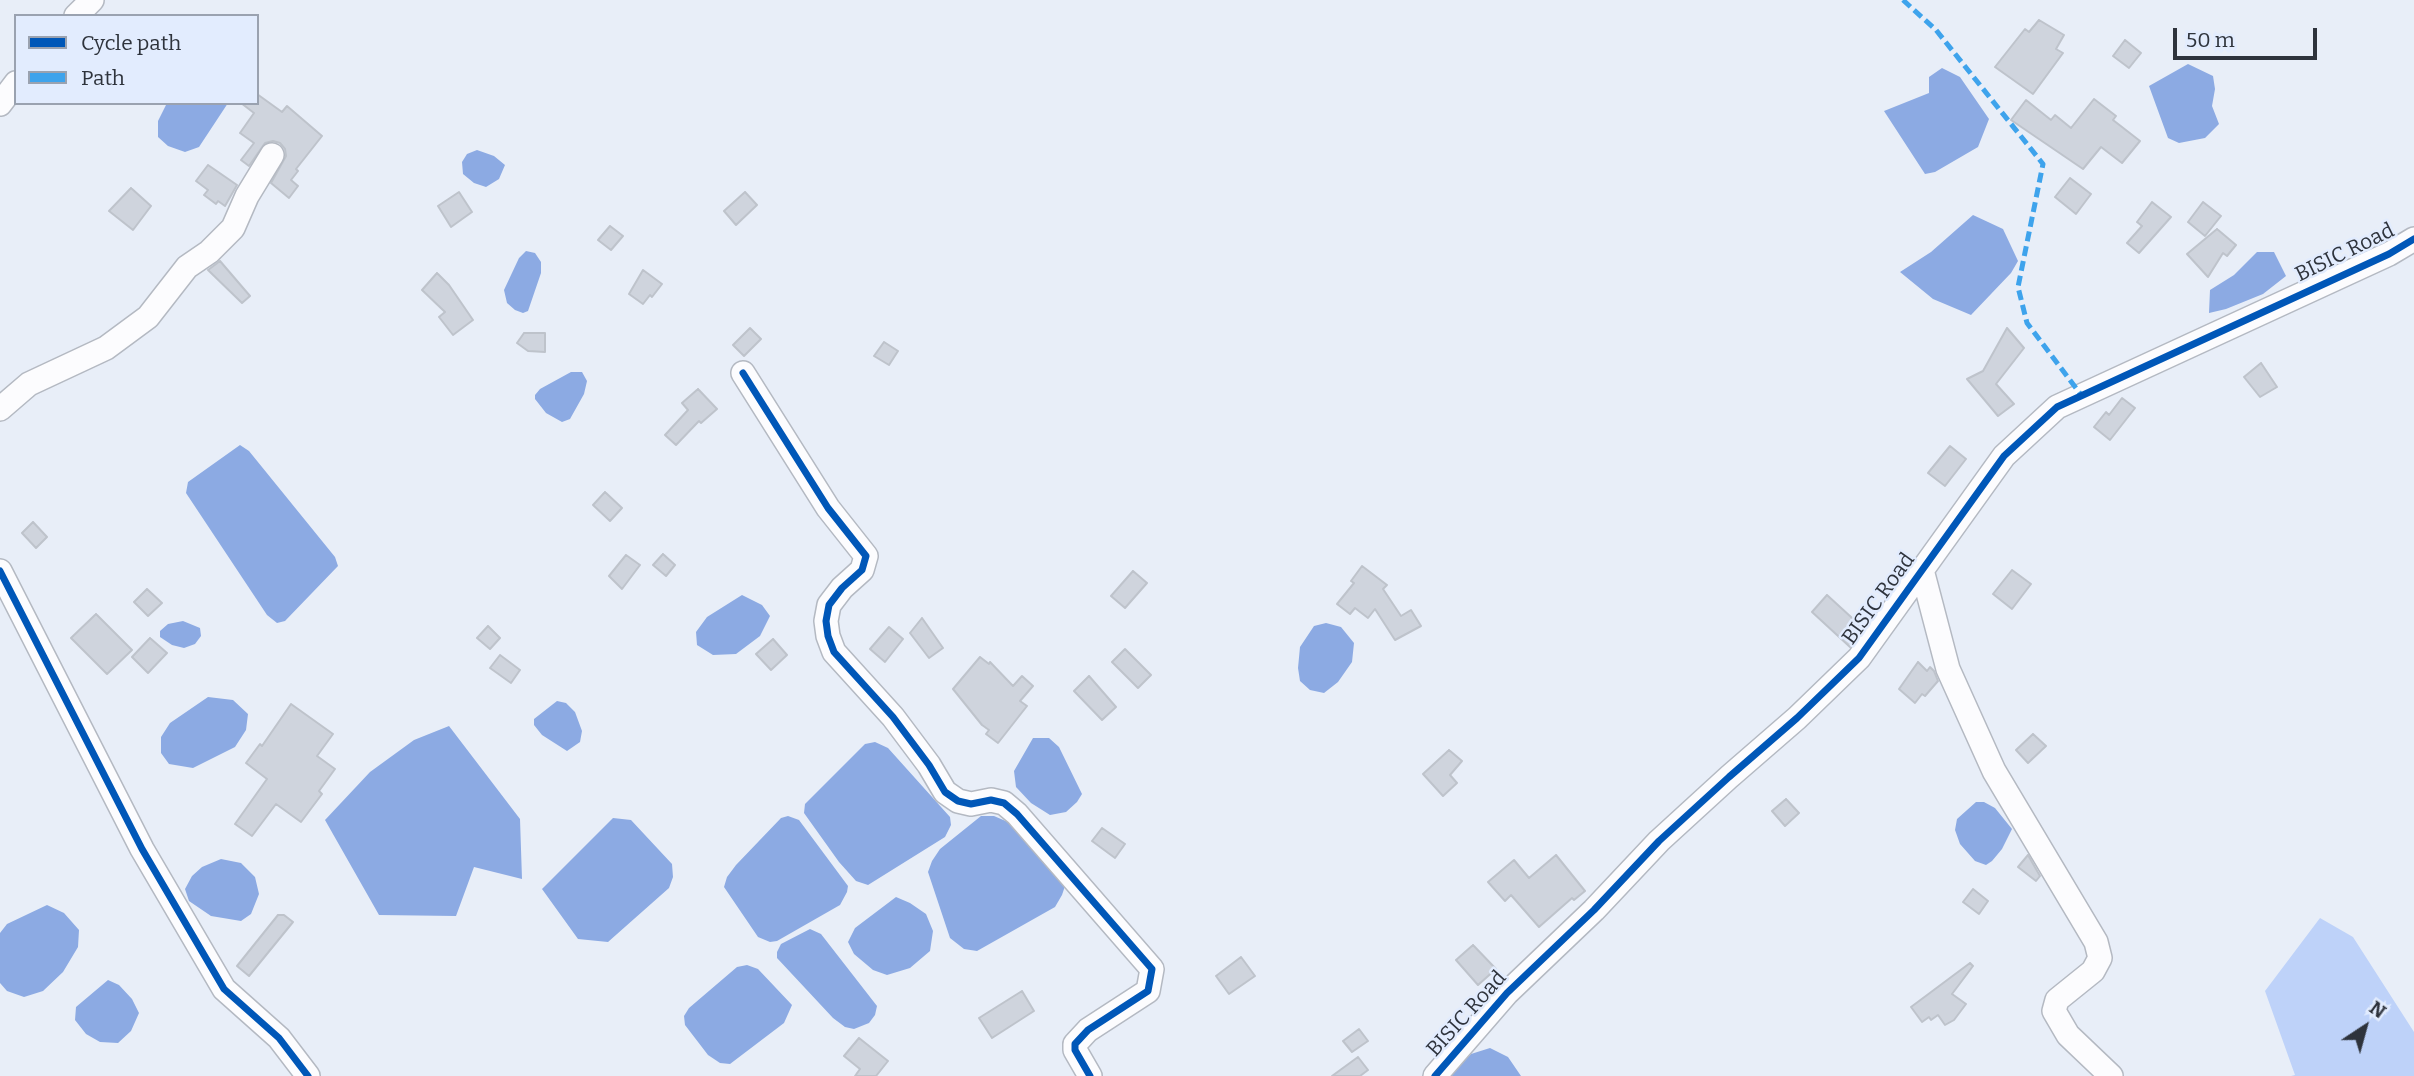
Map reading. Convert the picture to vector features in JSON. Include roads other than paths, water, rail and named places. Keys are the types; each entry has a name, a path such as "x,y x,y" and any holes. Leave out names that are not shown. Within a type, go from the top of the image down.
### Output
{"street":[{"path":"78,14 92,0"},
{"path":"0,104 14,86"},
{"path":"0,409 29,384 106,348 148,317 187,267 209,252 233,228 247,196 272,155"},
{"name":"BISIC Road","path":"1435,1076 1507,993 1594,910 1658,841 1797,718 1859,658 2004,456 2057,408 2389,254 2414,239"},
{"path":"743,373 828,508 866,556 862,570 842,588 829,605 826,621 834,652 893,717 929,765 945,792 958,801 971,804 991,800 1004,803 1017,814 1152,969 1148,991 1088,1030 1075,1044 1075,1050 1090,1076"},
{"path":"1922,570 1948,669 1994,771 2095,942 2100,958 2093,971 2057,1000 2054,1012 2068,1035 2111,1076"},
{"path":"0,571 142,849 224,989 279,1038 309,1076"}]}
